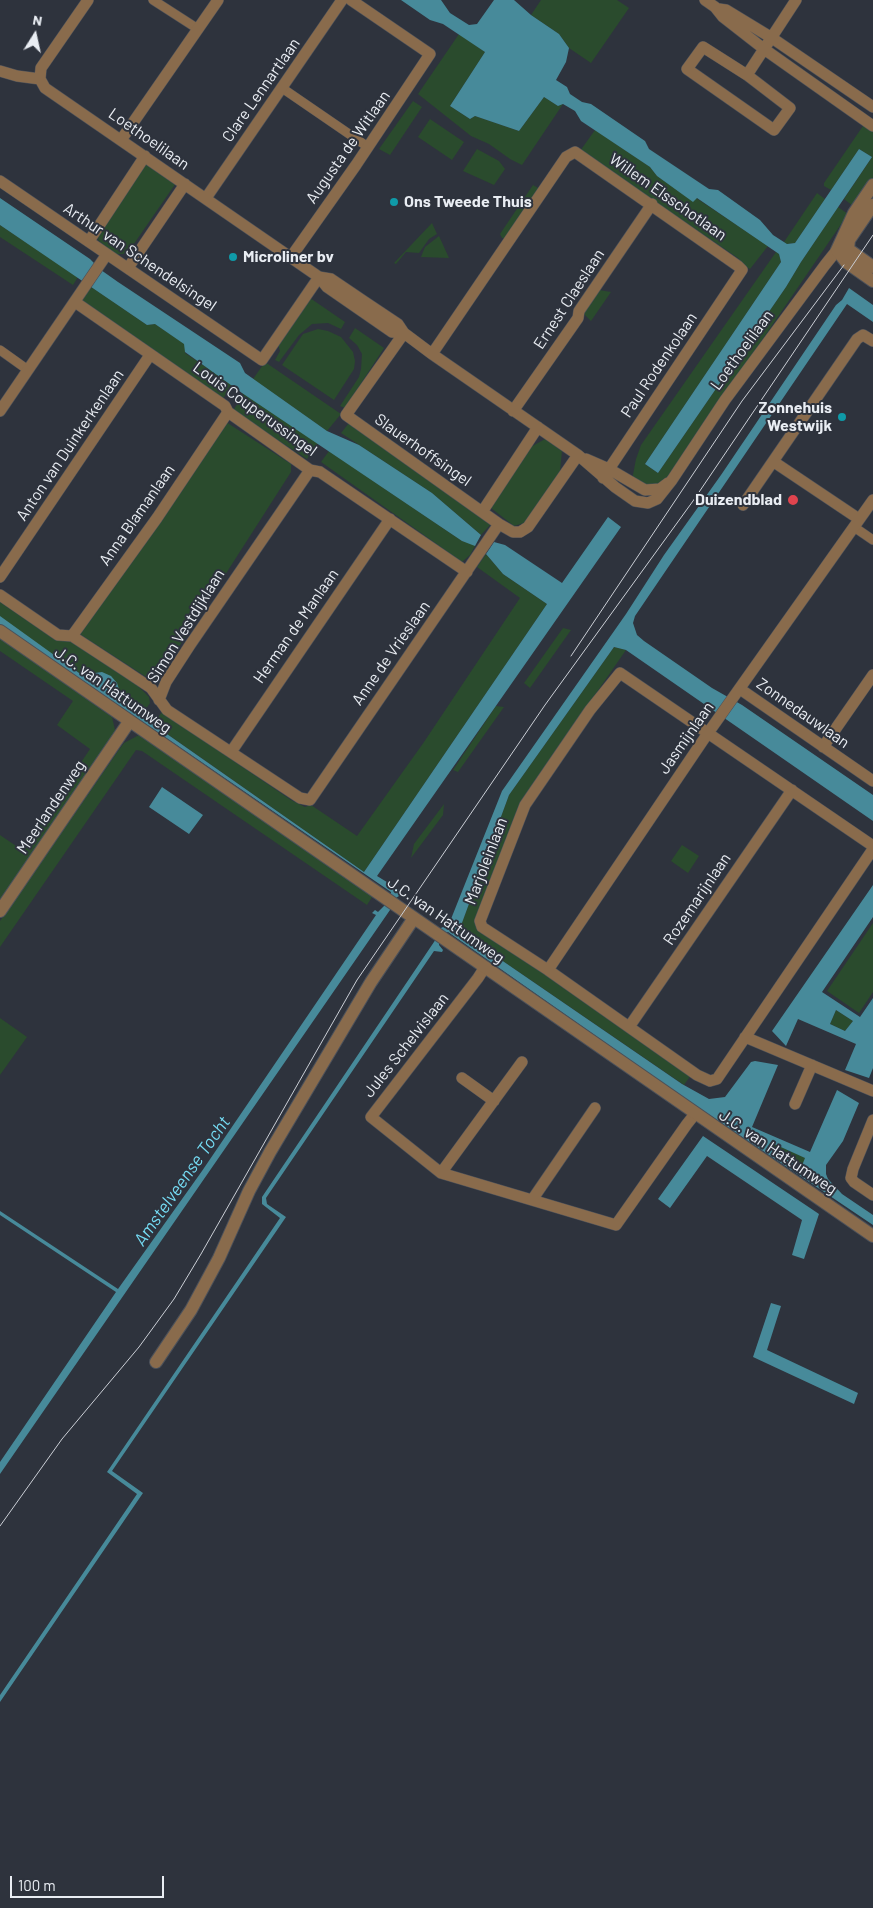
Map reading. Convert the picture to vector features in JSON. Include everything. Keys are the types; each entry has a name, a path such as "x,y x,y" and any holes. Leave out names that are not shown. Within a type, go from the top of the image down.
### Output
{"street":[{"path":"1,74 40,79 41,68 88,0"},
{"path":"153,0 198,30"},
{"path":"121,140 218,0"},
{"name":"Clare Lennartlaan","path":"206,198 342,0"},
{"name":"Augusta de Witlaan","path":"291,257 430,54 351,0"},
{"path":"705,0 722,17 764,49 873,126"},
{"path":"747,76 796,0"},
{"path":"715,8 726,10 772,38 873,107"},
{"path":"702,47 747,76 790,108 774,130 687,69 702,47"},
{"name":"Loethoelilaan","path":"40,79 46,88 291,257 319,277 327,287 392,332 404,333 513,411 606,473 635,501 648,503 657,499 672,480 725,400 842,250"},
{"path":"282,88 368,147"},
{"name":"Willem Elsschotlaan","path":"432,354 566,157 575,152 652,204 742,270"},
{"path":"89,241 144,156"},
{"name":"Arthur van Schendelsingel","path":"0,180 89,241 104,259 128,268 262,360 319,277"},
{"path":"128,268 185,184"},
{"path":"873,185 854,213 842,250 846,262 873,281"},
{"name":"Ernest Claeslaan","path":"513,411 578,318 579,311 652,204"},
{"path":"842,250 873,205"},
{"path":"842,250 873,267"},
{"path":"0,412 104,259"},
{"name":"Paul Rodenkolaan","path":"606,473 742,270"},
{"name":"Louis Couperussingel","path":"75,302 225,406 228,412 310,470 320,472 467,572"},
{"name":"Slauerhoffsingel","path":"404,333 346,415 499,524 513,532 520,532 528,527 578,455"},
{"path":"743,505 857,338 863,335 873,341"},
{"path":"0,350 28,370"},
{"name":"Anton van Duinkerkenlaan","path":"0,577 150,355"},
{"name":"Anna Blamanlaan","path":"72,636 157,518 228,412"},
{"path":"482,512 538,427"},
{"path":"774,462 856,523 873,540"},
{"name":"Simon Vestdijklaan","path":"310,470 190,644 166,682 159,700 167,710 300,798 310,800"},
{"name":"Jasmijnlaan","path":"548,970 708,733 873,501"},
{"name":"Herman de Manlaan","path":"231,752 390,519"},
{"name":"Anne de Vrieslaan","path":"310,800 499,524"},
{"path":"0,595 58,635 72,636 151,688 159,700"},
{"name":"J.C. van Hattumweg","path":"0,631 873,1236"},
{"name":"Marjoleinlaan","path":"620,673 708,733 873,847 717,1079 710,1081 696,1075 548,970 482,927 480,921 525,805 588,712 620,673"},
{"path":"823,747 873,675"},
{"name":"Zonnedauwlaan","path":"737,692 873,781"},
{"name":"Meerlandenweg","path":"0,911 129,722"},
{"name":"Rozemarijnlaan","path":"629,1027 792,790"},
{"path":"156,1362 191,1310 219,1258 249,1191 270,1152 371,982 414,918"},
{"name":"Jules Schelvislaan","path":"485,967 371,1118 442,1173 616,1225 695,1114"},
{"path":"745,1037 873,1091"},
{"path":"442,1173 522,1062"},
{"path":"795,1104 812,1065"},
{"path":"462,1078 494,1101"},
{"path":"532,1200 595,1108"},
{"path":"873,1120 851,1178 873,1195"}],"green space":[{"path":"541,0 617,0 629,8 591,63 569,48 559,34 531,15"},
{"path":"459,34 485,52 450,106 470,119 475,116 519,131 544,97 558,106 563,104 522,165 489,144 471,136 418,94"},
{"path":"413,101 422,107 390,155 379,149"},
{"path":"430,119 464,142 452,160 418,137"},
{"path":"865,123 873,129 873,178 853,206 844,199 872,157 859,149 831,190 824,186 824,183"},
{"path":"595,130 650,167 657,176 693,201 696,198 768,246 750,269 746,267 738,258 580,151"},
{"path":"477,149 499,161 505,169 494,185 463,171"},
{"path":"146,163 176,183 129,251 123,254 115,254 98,240 99,234"},
{"path":"533,185 540,189 505,238 502,238 500,234"},
{"path":"817,193 825,199 795,243 787,244 784,242"},
{"path":"838,207 848,214 672,472 660,484 645,486 632,480 641,445 776,252 779,254 781,262 645,464 658,473 786,287"},
{"path":"432,223 437,234 429,239 419,253 406,252 396,264 394,263"},
{"path":"0,225 78,277 73,285 0,237"},
{"path":"439,236 449,258 421,257 425,247"},
{"path":"90,286 147,325 155,324 185,344 185,353 232,385 222,400 85,308 81,298"},
{"path":"599,290 611,292 591,321 582,312"},
{"path":"310,298 345,322 341,329 328,323 312,324 299,335 279,362 275,360 280,351 278,344"},
{"path":"355,328 384,348 345,408 340,406 359,377 361,369 362,354 357,345 349,338"},
{"path":"318,329 341,337 353,352 354,369 334,400 282,365 303,334"},
{"path":"265,362 341,414 327,431 253,379"},
{"path":"242,393 318,443 307,459 236,413 234,409 241,399"},
{"path":"226,422 291,464 291,472 159,678 151,680 81,635 81,629"},
{"path":"349,423 491,524 481,535 432,493 341,433"},
{"path":"545,439 562,451 560,471 527,522 514,526 491,508 492,501 529,448"},
{"path":"329,451 462,541 473,544 475,546 470,555 462,562 321,462"},
{"path":"486,554 503,574 547,604 364,872 153,724 162,712 291,800 305,807 311,805 357,836 424,742 520,598 477,567"},
{"path":"0,602 56,640 69,640 134,682 149,697 150,703 141,716 117,699 118,694 102,672 95,673 87,678 0,619"},
{"path":"563,628 571,630 530,688 524,683"},
{"path":"0,638 112,717 115,730 113,737 0,902 0,835 22,850 90,749 57,725 73,701 0,651"},
{"path":"614,647 626,650 520,803 476,919 691,1075 684,1085 459,931 509,795"},
{"path":"496,706 504,707 458,772 453,770"},
{"path":"139,735 374,894 367,905 142,751 136,750 0,947 0,921 118,751 124,743"},
{"path":"444,804 443,815 411,858 414,844"},
{"path":"682,845 699,856 688,873 671,861"},
{"path":"873,923 873,992 859,1013 827,991"},
{"path":"836,1010 853,1021 845,1031 830,1024"},
{"path":"0,1018 27,1037 0,1075"},
{"path":"772,1143 806,1158 801,1168 770,1148"}],"water":[{"path":"401,0 441,0 450,13 469,25 477,24 494,0 514,0 531,15 559,34 569,48 566,62 556,80 567,87 570,94 582,102 591,104 645,141 649,149 709,189 718,190 760,220 773,235 787,244 795,243 859,149 872,157 786,287 658,473 645,464 781,262 779,254 697,198 693,202 657,176 650,167 581,121 575,111 563,104 558,106 544,97 519,131 475,116 470,119 450,106 485,52 443,24 430,20"},
{"path":"0,198 90,259 101,270 118,282 240,363 245,373 327,431 359,445 432,493 481,535 475,546 462,541 242,393 185,352 184,344 155,324 147,325 0,225"},
{"path":"849,288 873,305 873,322 847,304 635,616 633,623 637,635 644,641 712,688 742,705 873,795 873,821 626,650 614,647 509,795 459,931 682,1084 709,1099 725,1097 751,1062 778,1065 752,1127 810,1152 837,1090 859,1103 843,1141 826,1165 826,1174 828,1179 842,1194 873,1215 873,1225 677,1093 448,932 441,931 441,928 449,924 502,791 626,614 664,555 721,475 836,305 842,300","holes":["772,1143 805,1158 801,1168 770,1148"]},
{"path":"608,517 621,527 377,876 400,890 399,896 396,898 391,895 391,892 0,626 0,616 86,678 95,673 102,672 111,676 119,689 117,699 364,872 547,604 503,574 486,554 494,542 505,545 562,583"},
{"path":"162,787 203,815 189,834 149,807"},
{"path":"873,885 873,917 822,992 860,1017 873,998 873,1068 869,1078 845,1070 856,1044 798,1019 786,1046 772,1031","holes":["836,1010 853,1021 845,1031 830,1024"]},
{"path":"386,904 390,906 390,910 0,1474 0,1462 116,1292 0,1215 0,1211 118,1289 202,1171 376,915 372,913 375,910 378,912"},
{"path":"436,939 439,941 442,952 434,951 266,1198 267,1204 286,1217 112,1471 143,1493 0,1702 0,1695 137,1494 107,1472 280,1218 262,1204 262,1197"},
{"path":"703,1136 819,1214 804,1259 792,1255 802,1220 707,1156 670,1208 658,1199"},
{"path":"771,1303 781,1306 767,1350 858,1393 854,1404 753,1357"}],"tram line":[{"path":"0,1526 62,1439 139,1347 174,1299 357,980 545,705 693,501 873,235"},
{"path":"571,656 742,401 844,265"}],"place":[{"name":"Ons Tweede Thuis","path":"394,202"},
{"name":"Microliner bv","path":"233,257"},
{"name":"Zonnehuis Westwijk","path":"842,417"},
{"name":"Duizendblad","path":"793,500"}],"water label":[{"name":"Amstelveense Tocht","path":"182,1181"}]}
